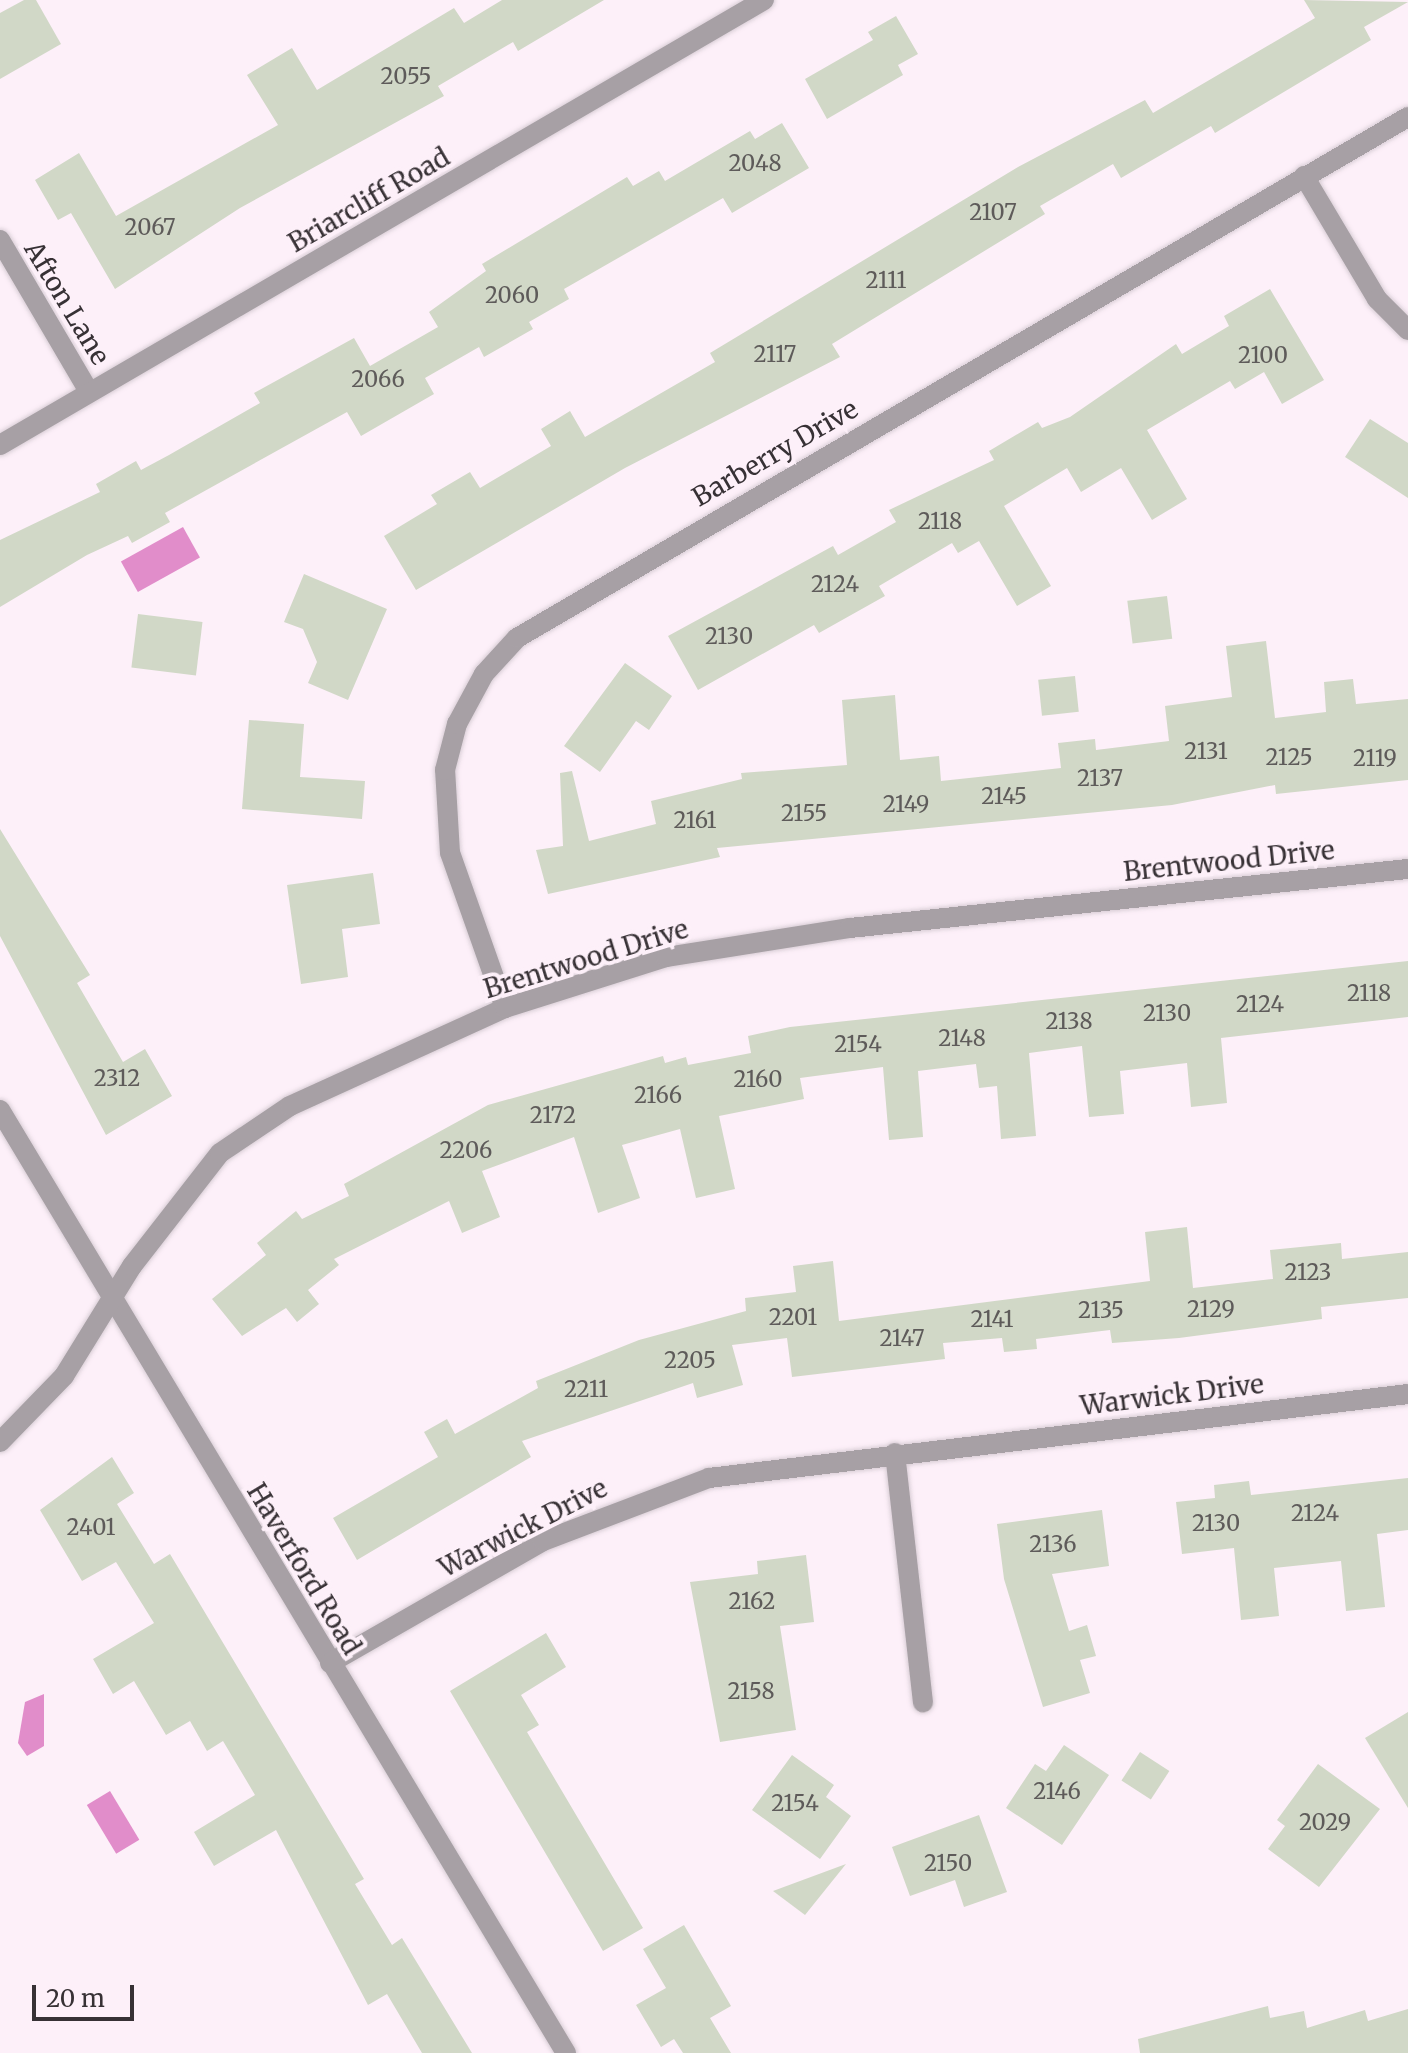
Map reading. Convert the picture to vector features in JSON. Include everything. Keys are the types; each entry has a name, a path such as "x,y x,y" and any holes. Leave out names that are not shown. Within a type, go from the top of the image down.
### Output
{"street":[{"name":"Briarcliff Road","path":"0,445 764,0"},
{"name":"Barberry Drive","path":"505,1008 450,853 445,770 457,724 484,674 517,638 1408,117"},
{"path":"1304,176 1377,299 1408,330"},
{"name":"Afton Lane","path":"0,240 89,392"},
{"name":"Brentwood Drive","path":"0,1442 64,1376 113,1298 220,1153 290,1106 505,1008 666,957 850,928 1408,869"},
{"name":"Haverford Road","path":"0,1110 566,2053"},
{"name":"Warwick Drive","path":"330,1663 543,1541 645,1497 751,1470 1408,1394"},
{"path":"895,1453 923,1702"}],"shaded area":[{"path":"183,527 200,558 138,592 121,561"},
{"path":"44,1694 44,1746 27,1756 18,1743 25,1702"},
{"path":"110,1791 139,1840 116,1854 87,1805"}],"building":[{"path":"24,0 36,0 61,44 0,79 0,13"},
{"path":"502,0 604,0 518,51 513,42 438,86 444,96 240,208 115,289 71,213 58,220 35,180 79,153 116,216 278,125 247,75 292,48 317,90 454,8 464,23"},
{"path":"1304,0 1408,2 1364,27 1371,40 1215,133 1211,126 1121,178 1113,164 1040,206 1045,214 832,344 840,357 625,468 416,590 384,536 437,504 431,495 470,472 480,488 551,446 541,429 570,411 585,437 715,362 710,353 1018,167 1145,100 1153,113 1315,18"},
{"path":"896,16 918,54 898,65 903,75 827,119 805,79 873,40 868,32"},
{"path":"782,123 809,168 732,213 723,198 564,289 569,299 529,322 533,329 484,357 479,347 425,378 434,394 361,436 347,412 165,513 170,522 132,543 128,536 87,555 0,607 0,540 100,492 96,484 136,461 141,470 169,455 260,403 254,393 354,338 370,366 438,327 429,312 486,271 482,264 627,177 633,186 659,171 665,181 750,131 755,139"},
{"path":"1270,289 1324,380 1282,404 1264,372 1235,389 1230,381 1147,430 1187,499 1152,520 1121,468 1081,492 1067,468 1004,506 1051,586 1017,606 979,541 958,553 952,543 879,586 885,596 819,633 814,625 698,690 668,636 833,546 838,555 896,522 889,510 994,460 989,451 1038,422 1042,428 1070,417 1176,344 1182,354 1229,326 1224,316"},
{"path":"1370,419 1408,443 1408,498 1345,457"},
{"path":"304,574 387,609 348,700 308,683 317,662 303,629 284,622"},
{"path":"1167,596 1172,639 1133,644 1127,601"},
{"path":"138,614 203,622 196,676 131,668"},
{"path":"1266,641 1275,718 1326,712 1324,682 1353,679 1356,704 1408,699 1408,780 1276,794 1275,785 1172,805 717,848 720,857 548,894 536,850 563,846 560,773 572,771 589,841 656,824 651,801 742,779 741,773 847,765 842,700 895,695 900,760 939,756 941,781 1061,768 1058,743 1095,739 1096,750 1169,741 1165,706 1232,697 1226,646"},
{"path":"625,663 672,696 649,730 636,721 600,772 564,746"},
{"path":"1075,676 1079,712 1042,716 1038,680"},
{"path":"249,720 304,724 300,777 365,781 362,819 242,809"},
{"path":"0,829 90,975 77,983 123,1062 145,1049 172,1096 106,1135 0,936"},
{"path":"373,873 380,924 342,929 348,977 301,984 287,885"},
{"path":"1408,961 1408,1017 1221,1038 1227,1103 1191,1107 1187,1063 1120,1071 1124,1114 1089,1117 1082,1046 1029,1053 1036,1136 1001,1139 997,1086 979,1088 976,1064 918,1071 923,1137 889,1140 883,1067 800,1078 804,1099 719,1116 735,1189 696,1198 680,1129 622,1145 640,1198 598,1213 574,1137 482,1171 500,1217 462,1233 449,1201 334,1259 339,1265 308,1290 319,1304 297,1322 286,1308 242,1336 212,1299 266,1255 257,1243 296,1211 302,1219 349,1196 344,1184 488,1105 663,1056 665,1063 686,1057 688,1065 751,1053 748,1036 790,1027"},
{"path":"1187,1227 1193,1288 1273,1279 1270,1250 1341,1243 1342,1259 1408,1252 1408,1298 1321,1307 1322,1319 1179,1338 1112,1343 1110,1330 1036,1339 1037,1349 1004,1352 1002,1338 943,1343 945,1359 792,1377 787,1338 732,1345 743,1385 697,1398 693,1383 522,1441 531,1457 357,1560 333,1518 438,1457 424,1432 447,1419 455,1434 538,1388 536,1381 639,1340 746,1311 745,1298 796,1292 793,1266 833,1261 839,1321 1150,1281 1145,1232"},
{"path":"112,1457 134,1493 117,1504 154,1564 170,1554 364,1879 355,1884 392,1945 402,1938 472,2053 422,2053 387,1994 368,2005 276,1830 214,1866 194,1832 255,1795 223,1741 207,1751 190,1721 166,1735 134,1681 113,1694 93,1659 154,1623 116,1562 82,1581 40,1510"},
{"path":"1408,1478 1408,1530 1377,1534 1385,1607 1346,1611 1341,1561 1274,1568 1279,1616 1241,1620 1234,1548 1182,1554 1176,1502 1215,1498 1214,1485 1249,1481 1251,1495"},
{"path":"1102,1510 1109,1566 1052,1574 1069,1631 1087,1625 1096,1656 1080,1660 1090,1693 1043,1707 1004,1579 997,1524"},
{"path":"806,1555 814,1622 780,1626 796,1730 720,1742 690,1582 758,1574 757,1561"},
{"path":"546,1633 566,1667 521,1695 539,1725 527,1732 643,1928 603,1951 450,1691"},
{"path":"1408,1712 1408,1808 1365,1738"},
{"path":"1064,1745 1109,1775 1062,1845 1006,1808 1035,1764 1046,1771"},
{"path":"1140,1752 1169,1771 1151,1800 1121,1781"},
{"path":"792,1755 834,1785 826,1797 851,1816 820,1859 752,1810"},
{"path":"1318,1764 1380,1809 1319,1887 1268,1849 1285,1826 1277,1820"},
{"path":"979,1815 1007,1892 964,1907 955,1880 910,1896 892,1847"},
{"path":"846,1864 805,1915 773,1891"},
{"path":"684,1925 731,2006 710,2018 731,2053 683,2053 674,2039 661,2047 636,2005 666,1988 643,1949"},
{"path":"1268,2006 1270,2018 1304,2011 1307,2028 1365,2010 1368,2021 1408,2009 1408,2053 1140,2053 1138,2039"}]}
